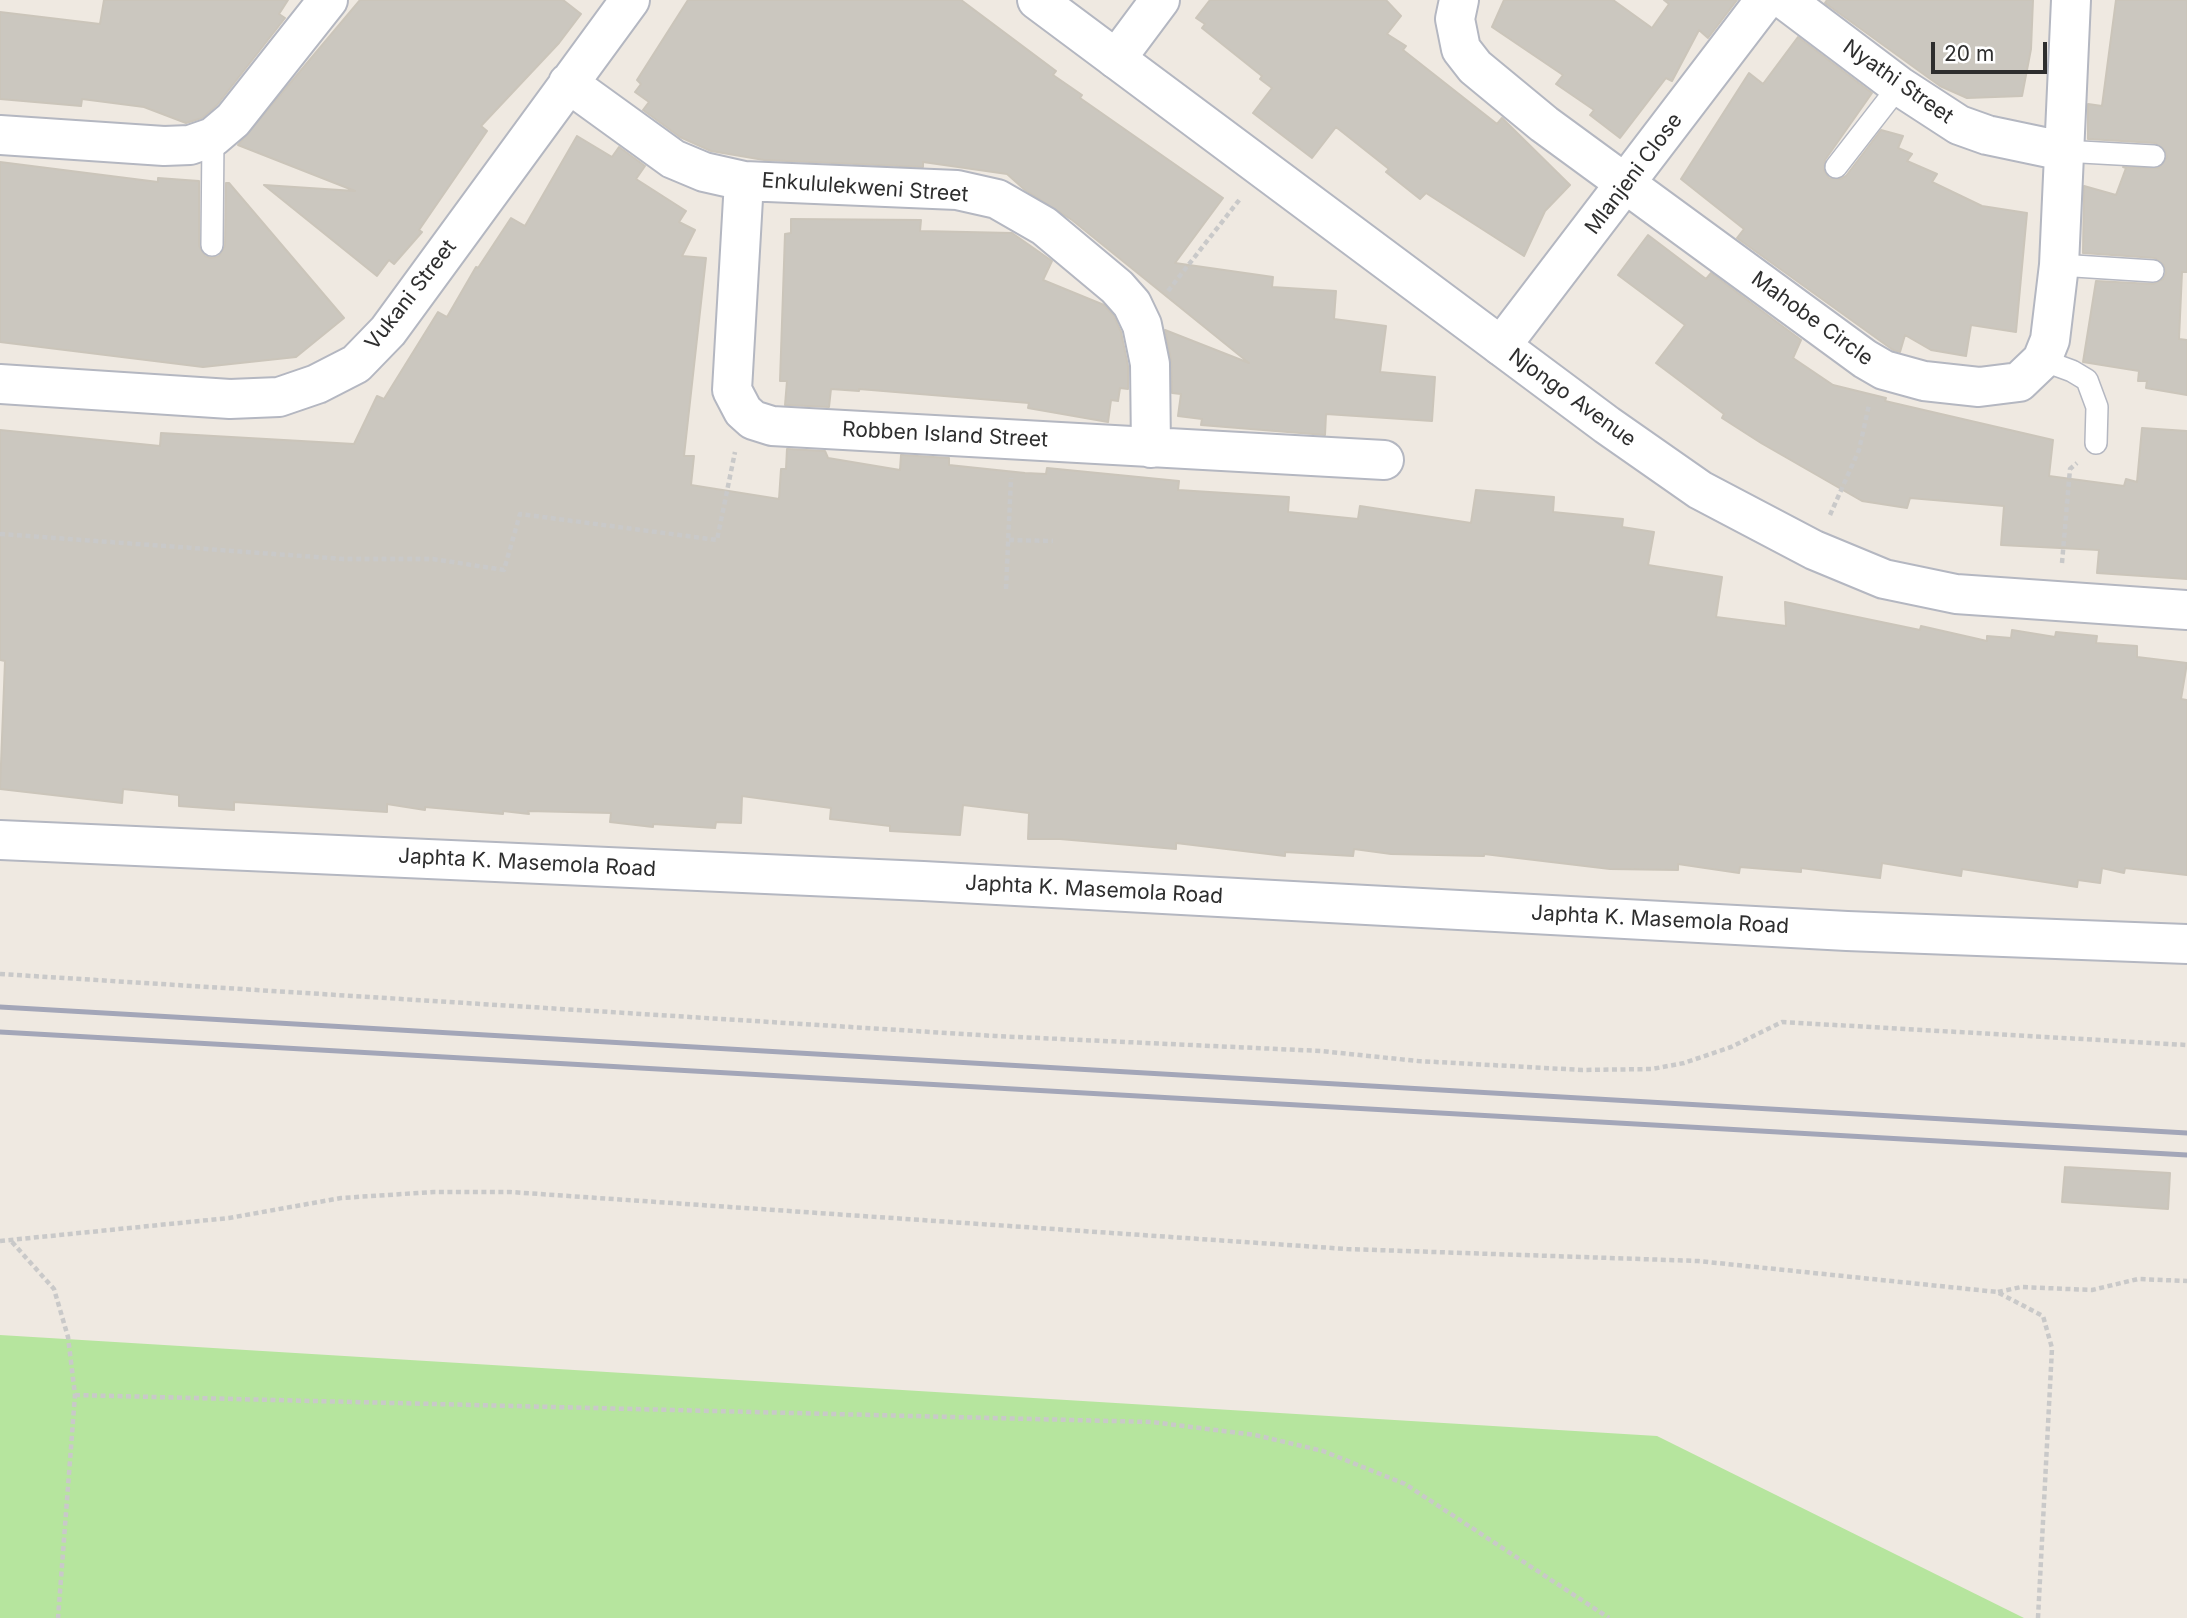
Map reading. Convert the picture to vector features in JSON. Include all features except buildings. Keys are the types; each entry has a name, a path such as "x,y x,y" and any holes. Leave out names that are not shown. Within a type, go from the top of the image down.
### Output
{"street":[{"path":"0,135 164,146 190,145 213,137 233,120 328,0"},
{"name":"Vukani Street","path":"0,384 230,399 279,397 317,384 356,363 388,331 630,0"},
{"name":"Njongo Avenue","path":"1037,0 1700,490 1814,550 1884,579 1956,594 2187,610"},
{"path":"1116,59 1160,0"},
{"name":"Mahobe Circle","path":"1459,0 1455,19 1456,35 1461,49 1475,67 1544,124 1856,353 1884,370 1924,381 1979,387 2019,382 2042,360"},
{"name":"Mlanjeni Close","path":"1502,346 1765,0"},
{"name":"Nyathi Street","path":"1785,0 1899,86 1959,125 1987,135 2063,151"},
{"path":"2042,360 2050,340 2059,265 2071,0"},
{"name":"Enkululekweni Street","path":"568,83 673,159 704,173 744,181 891,185 957,190 997,199 1044,226 1117,287 1132,304 1142,325 1150,364 1150,448"},
{"path":"743,411 732,390 744,181"},
{"name":"Robben Island Street","path":"743,411 753,420 772,426 1384,460"},
{"name":"Japhta K. Masemola Road","path":"0,840 923,881 1847,931 2187,944"}],"lane":[{"path":"1836,167 1899,86"},
{"path":"212,245 213,137"},
{"path":"2063,151 2154,156"},
{"path":"2059,265 2153,271"},
{"path":"2042,360 2072,371 2087,380 2097,407 2096,443"}],"path":[{"path":"1142,325 1264,169"},
{"path":"1814,550 1859,450 1865,415 1884,370"},
{"path":"0,534 343,559 433,559 504,570 520,514 717,540 743,411"},
{"path":"1006,589 1012,438"},
{"path":"2059,602 2070,469 2096,443"},
{"path":"1009,540 1053,541"},
{"path":"0,974 995,1036 1321,1051 1418,1061 1574,1070 1652,1069 1685,1063 1731,1047 1782,1022 2187,1045"},
{"path":"0,1241 229,1218 341,1198 434,1192 510,1192 1347,1249 1698,1261 1997,1292 2021,1287 2092,1290 2138,1279 2187,1281"},
{"path":"11,1241 54,1289 68,1337 75,1395 58,1618"},
{"path":"1997,1292 2043,1316 2052,1348 2038,1618"},
{"path":"75,1395 1152,1422 1255,1435 1323,1451 1405,1484 1609,1618"}],"green space":[{"path":"0,1335 1657,1436 2024,1618 0,1618"}],"railway":[{"path":"0,1007 2187,1133"},
{"path":"0,1032 2187,1155"}]}
